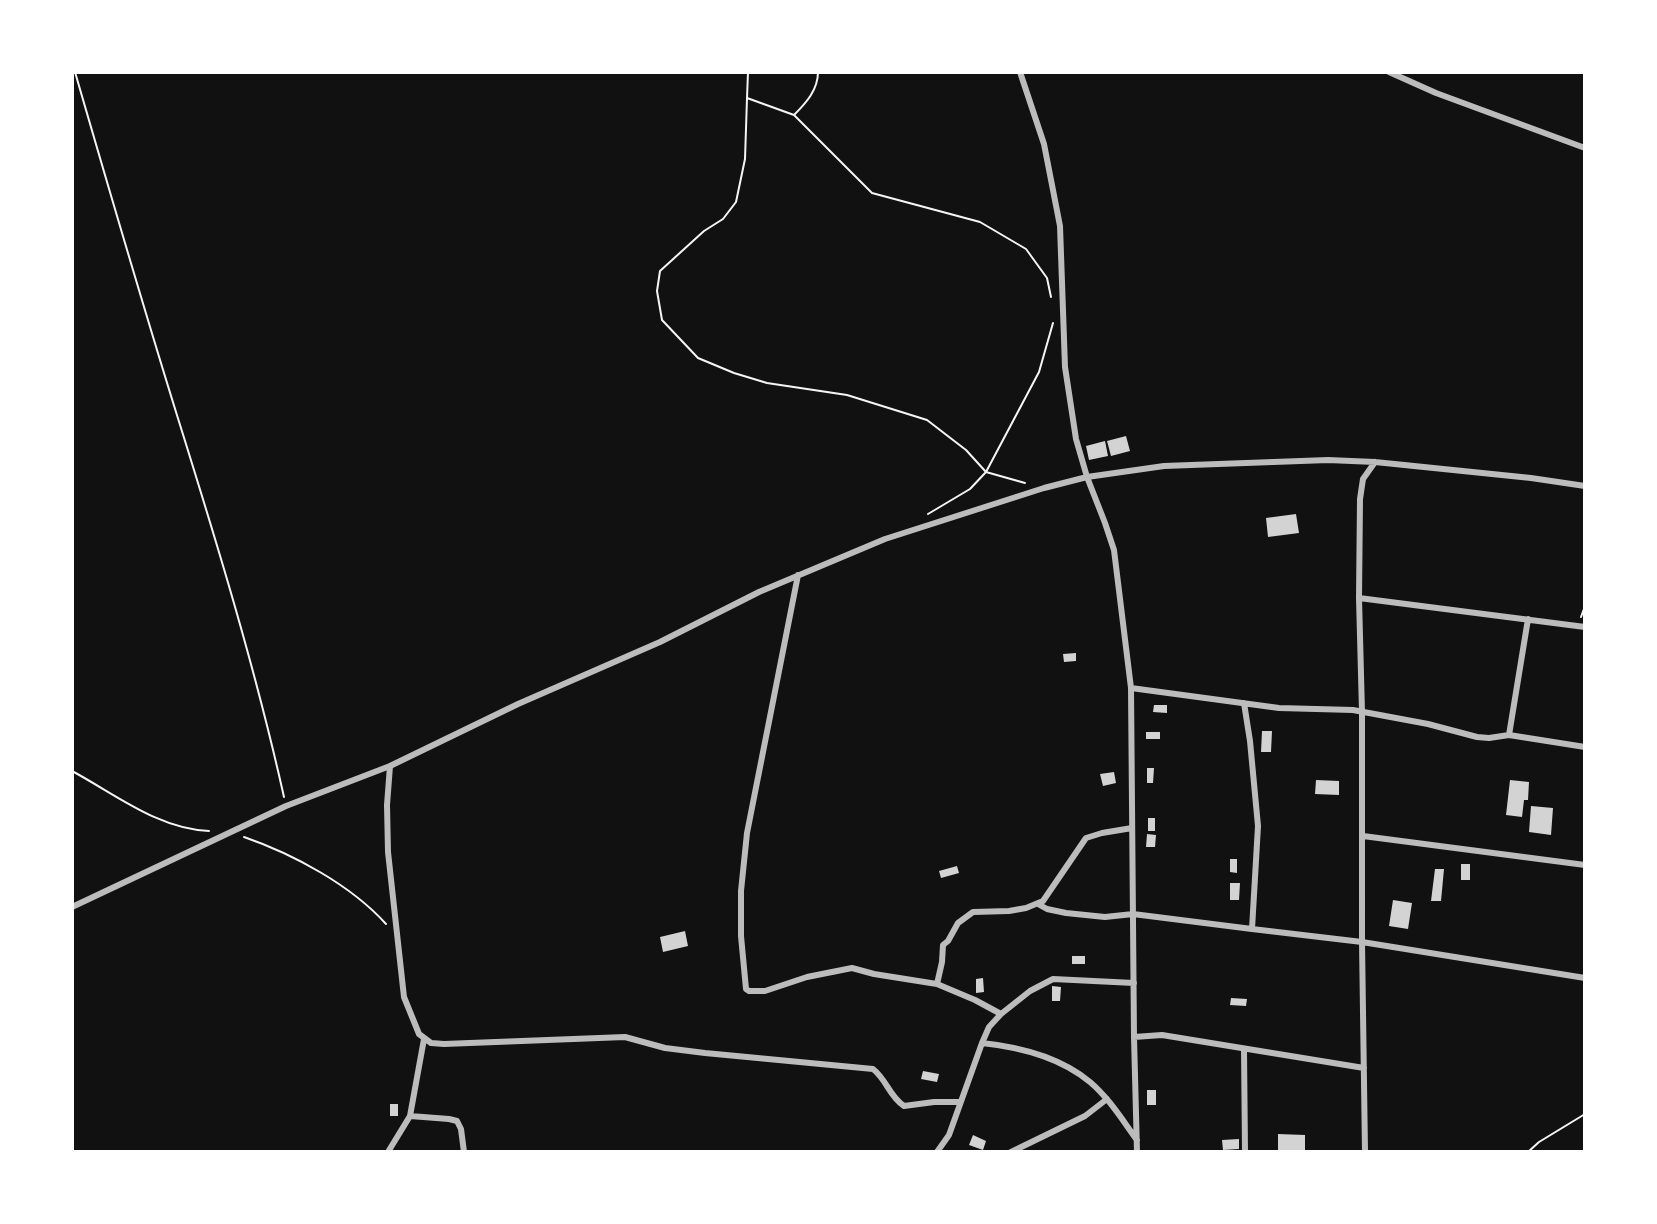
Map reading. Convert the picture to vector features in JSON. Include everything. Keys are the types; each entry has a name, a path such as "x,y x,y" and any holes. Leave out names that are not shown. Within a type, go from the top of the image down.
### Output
{"street":[{"path":"1020,72 1044,144 1060,226 1065,367 1076,439 1113,550 1131,688 1137,1152"},
{"path":"1389,72 1436,93 1585,148"},
{"path":"72,907 286,806 390,766 518,704 660,642 798,575 885,539 1019,495 1087,477 1164,466 1328,460 1376,462 1585,486"},
{"path":"1365,1152 1360,499 1363,479 1376,462"},
{"path":"798,575 747,833 741,891 741,936 746,989 765,991 807,977 852,968 874,974 937,984 1001,1014"},
{"path":"1359,598 1585,627"},
{"path":"1509,735 1528,620"},
{"path":"1131,688 1279,708 1362,712 1428,724 1477,737 1509,735 1585,747"},
{"path":"1244,703 1258,826 1252,928"},
{"path":"390,766 387,805 388,852 396,934 404,997 419,1034 424,1039 431,1043 444,1044 625,1037 665,1048 873,1070 886,1083 890,1094 904,1106 934,1102 960,1102"},
{"path":"937,984 943,945 948,941 958,923 973,912 1009,911 1038,904 1050,893 1086,838 1132,828"},
{"path":"1363,836 1585,865"},
{"path":"1038,904 1047,909 1082,915 1105,917 1133,914 1362,942 1585,978"},
{"path":"937,1152 949,1135 989,1027 1001,1014 1030,991 1053,980 1134,983"},
{"path":"1134,1037 1162,1035 1364,1068"},
{"path":"388,1152 410,1116 424,1039"},
{"path":"982,1043 1002,1045 1047,1056 1090,1082 1107,1100 1138,1141"},
{"path":"1244,1049 1245,1152"},
{"path":"1011,1152 1085,1116 1107,1100"},
{"path":"410,1116 457,1121 464,1152"}],"path":[{"path":"75,72 216,540 255,677 286,806"},
{"path":"748,72 745,159 736,202 723,219 704,231 660,271 657,291 662,320 698,358 734,373 767,382 847,395 927,420 966,450 986,472 1025,483"},
{"path":"794,115 809,100 818,78 818,72"},
{"path":"747,98 794,115 872,193 980,222 1026,249 1047,278 1053,305"},
{"path":"924,516 970,489 986,472 1039,372 1055,314"},
{"path":"72,771 117,798 168,823 208,831"},
{"path":"230,832 272,846 348,890 369,905 396,934"},
{"path":"1528,1152 1539,1142 1585,1114"}],"building":[{"path":"1126,436 1130,451 1111,456 1107,441"},
{"path":"1105,441 1108,456 1089,460 1086,446"},
{"path":"1296,514 1299,533 1268,537 1266,518"},
{"path":"1076,653 1076,661 1064,662 1063,654"},
{"path":"1154,705 1167,705 1167,713 1153,712"},
{"path":"1262,731 1272,731 1271,752 1261,752"},
{"path":"1146,732 1160,732 1160,739 1146,739"},
{"path":"1147,768 1154,768 1153,783 1147,783"},
{"path":"1114,772 1116,783 1103,786 1100,774"},
{"path":"1316,780 1339,781 1339,795 1315,794"},
{"path":"1510,780 1529,782 1528,800 1524,800 1522,817 1506,815"},
{"path":"1531,806 1553,808 1551,835 1529,832"},
{"path":"1148,818 1155,818 1155,831 1148,831"},
{"path":"1147,834 1156,835 1155,847 1146,847"},
{"path":"1230,859 1237,859 1237,873 1230,872"},
{"path":"1461,864 1470,864 1470,880 1461,880"},
{"path":"957,866 959,873 941,878 939,871"},
{"path":"1435,869 1444,869 1441,901 1431,901"},
{"path":"1230,883 1240,883 1239,900 1230,900"},
{"path":"1393,900 1412,903 1408,929 1389,926"},
{"path":"685,931 688,946 663,952 660,937"},
{"path":"1072,956 1085,956 1085,964 1072,964"},
{"path":"983,978 984,992 976,993 976,979"},
{"path":"1052,986 1061,987 1060,1001 1052,1001"},
{"path":"1231,998 1247,999 1246,1006 1230,1005"},
{"path":"923,1071 939,1074 937,1082 921,1079"},
{"path":"1147,1090 1156,1090 1156,1105 1147,1105"},
{"path":"390,1104 398,1104 398,1116 390,1116"},
{"path":"1278,1134 1305,1135 1305,1152 1278,1152"},
{"path":"973,1135 986,1141 983,1150 969,1145"},
{"path":"1239,1139 1239,1149 1223,1150 1222,1140"}]}
